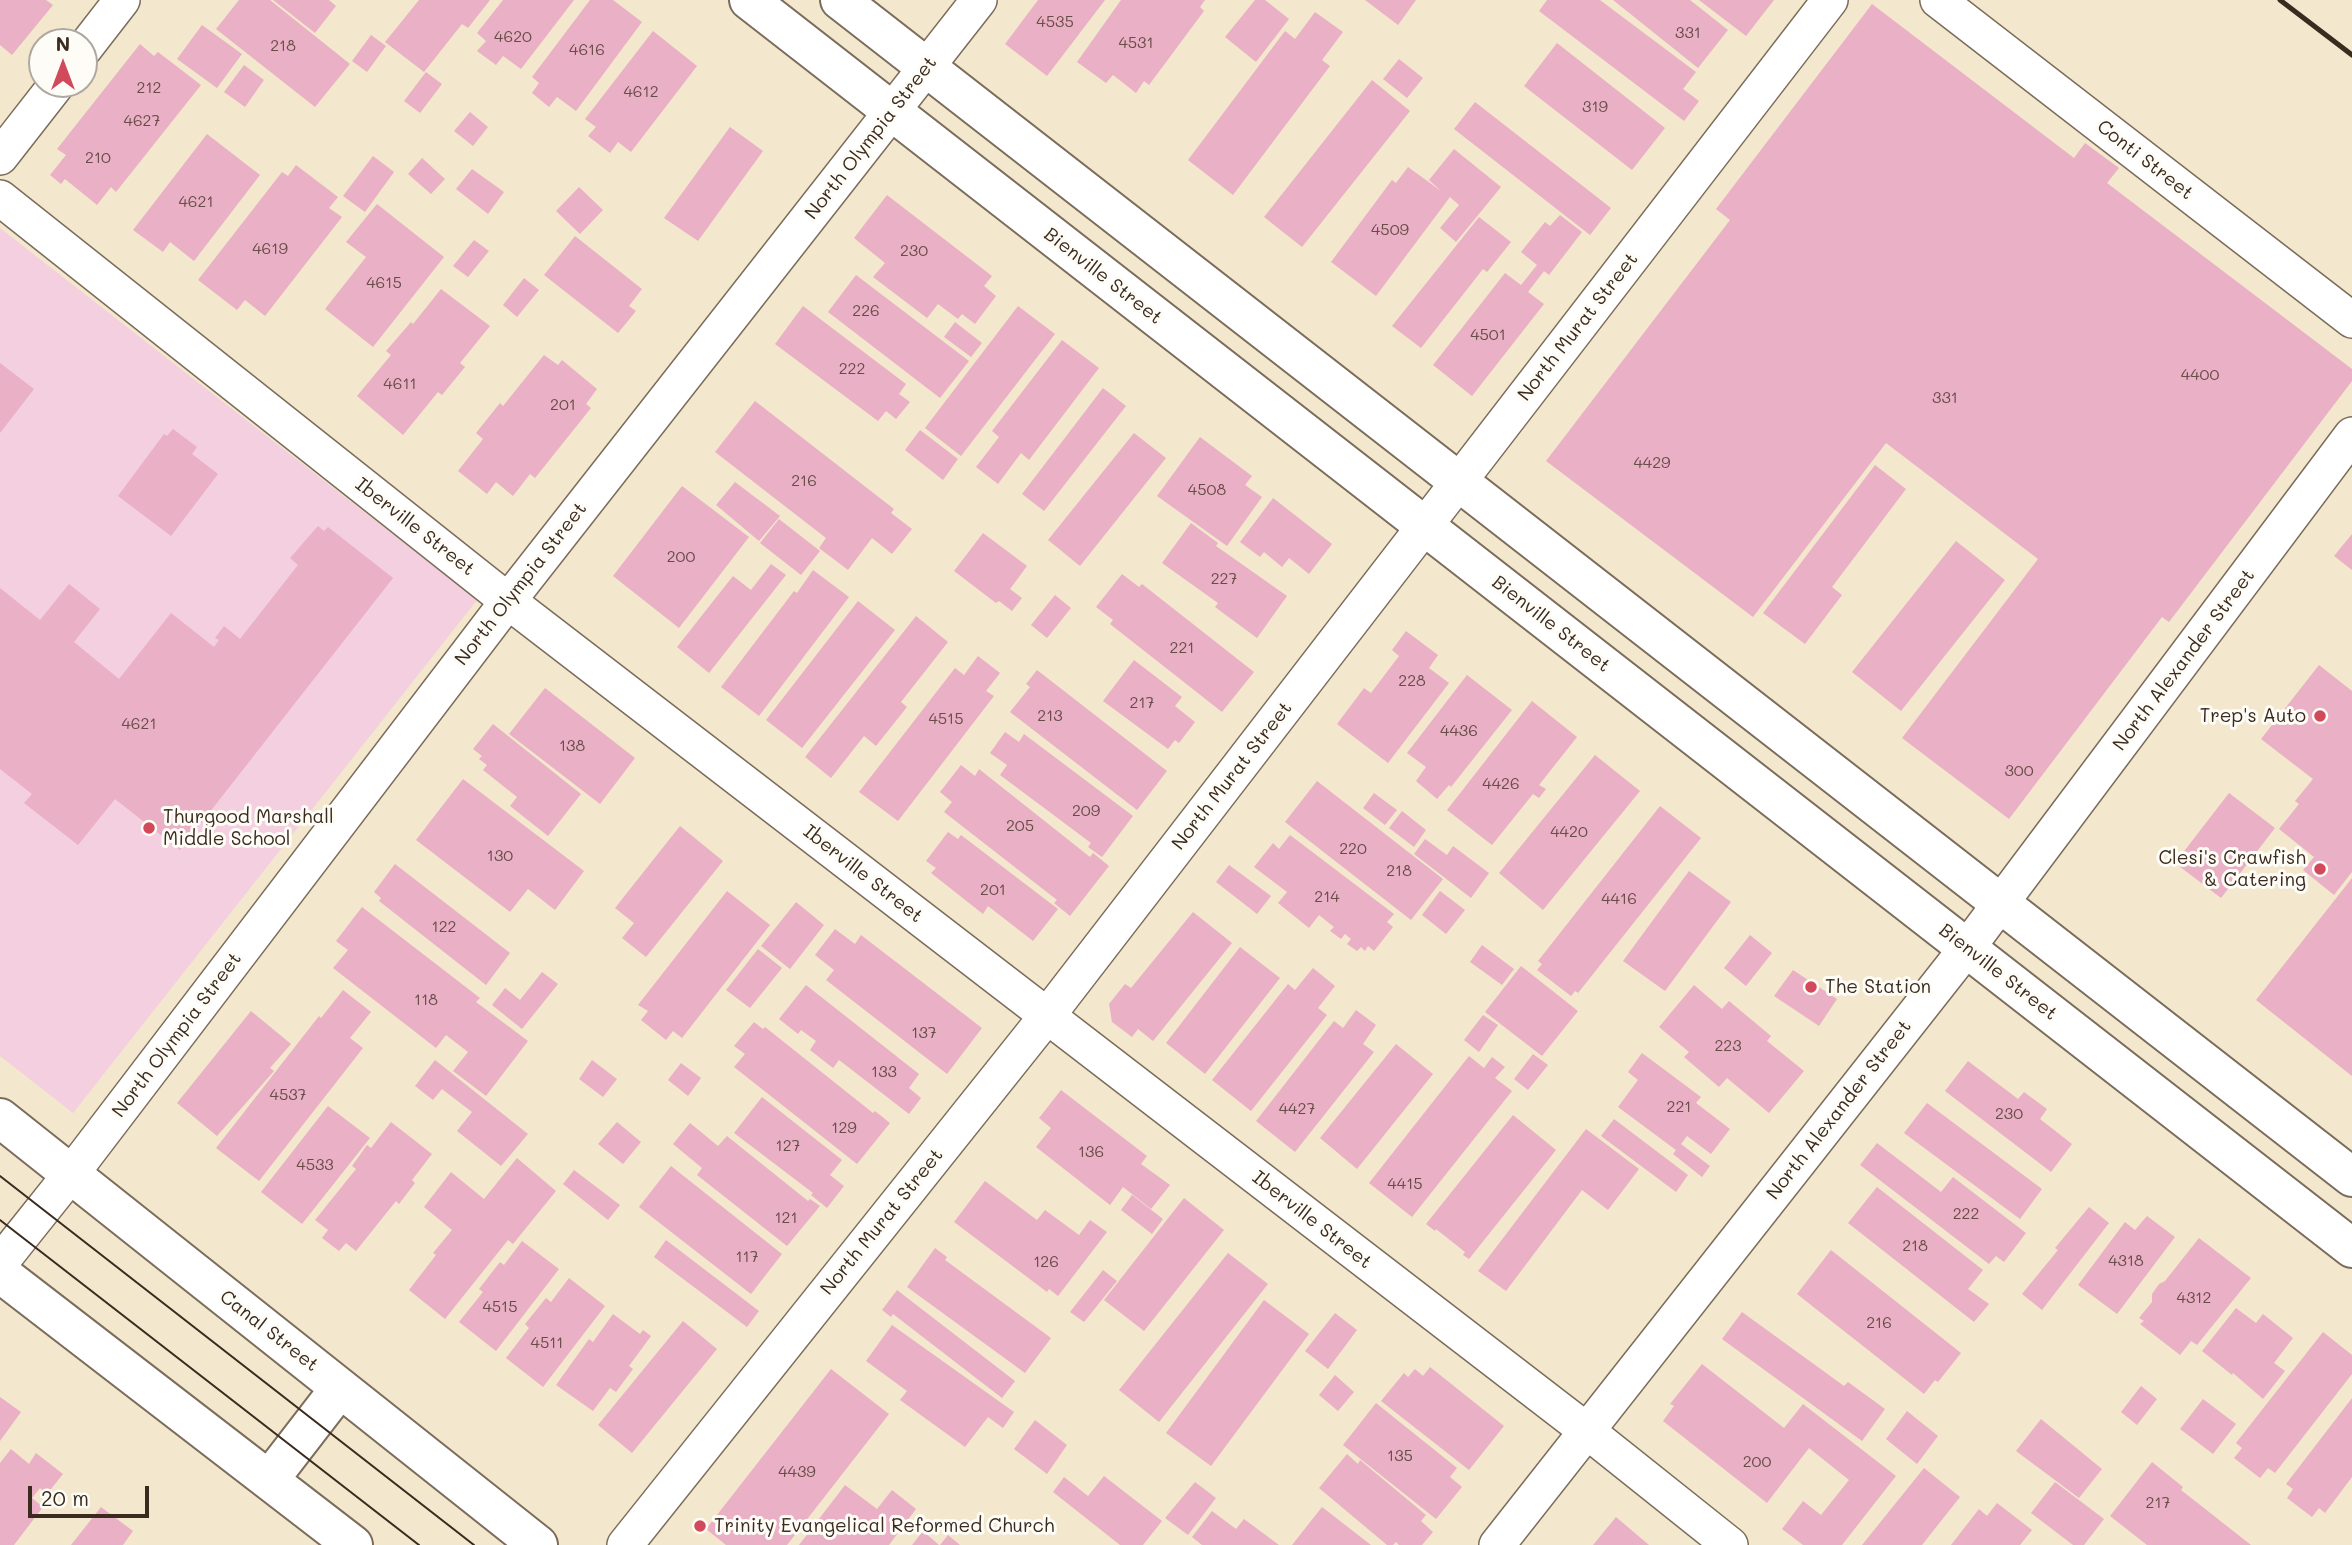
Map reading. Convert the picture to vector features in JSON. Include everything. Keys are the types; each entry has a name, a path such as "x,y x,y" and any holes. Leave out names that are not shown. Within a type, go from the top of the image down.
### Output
{"street":[{"path":"98,31 122,0"},
{"name":"Bienville Street","path":"750,0 2352,1248"},
{"path":"840,0 2352,1177"},
{"name":"North Olympia Street","path":"0,1263 71,1174 508,601 979,0"},
{"name":"North Murat Street","path":"625,1545 1047,1016 1830,0"},
{"name":"Conti Street","path":"1938,0 2352,320"},
{"path":"0,157 46,98"},
{"name":"Iberville Street","path":"0,198 508,601 1587,1431 1730,1545"},
{"name":"North Alexander Street","path":"1497,1545 1967,948 2352,435"},
{"name":"Canal Street","path":"0,1118 538,1545"},
{"path":"0,1273 353,1545"},
{"path":"269,1480 340,1388"}],"shaded area":[{"name":"Thurgood Marshall Middle School","path":"0,228 477,600 73,1113 0,1056"}],"building":[{"path":"0,0 46,0 53,5 34,28 28,28 28,35 12,55 0,45"},
{"path":"239,0 270,0 350,64 315,107 216,29"},
{"path":"273,0 329,0 336,6 315,33"},
{"path":"419,0 490,0 468,28 462,24 424,72 385,42"},
{"path":"503,0 574,0 521,69 503,56 496,65 477,51 486,41 477,33"},
{"path":"590,0 613,0 642,22 576,111 557,97 549,107 532,93 539,83 532,77"},
{"path":"1038,0 1105,0 1047,76 1005,44"},
{"path":"1121,0 1205,0 1200,7 1204,11 1149,85 1144,81 1136,93 1113,75 1106,83 1077,62"},
{"path":"1255,0 1265,0 1289,19 1256,62 1225,37"},
{"path":"1365,0 1416,0 1398,25"},
{"path":"1547,0 1600,0 1696,72 1683,89 1699,101 1684,121 1539,11"},
{"path":"1613,0 1690,0 1728,30 1698,68"},
{"path":"1699,0 1774,0 1746,36"},
{"path":"1872,4 2074,158 2085,143 2119,168 2107,183 2352,369 2352,381 2169,622 2162,617 2009,819 1902,738 2038,559 1886,443 1753,617 1546,461 1730,220 1716,209"},
{"path":"1315,12 1343,32 1322,60 1330,66 1233,195 1188,160 1285,31 1295,39"},
{"path":"202,25 242,54 217,88 177,59"},
{"path":"653,31 697,66 631,152 618,142 610,153 588,136 596,127 585,119"},
{"path":"371,35 386,46 367,72 352,61"},
{"path":"1557,43 1665,128 1632,170 1524,86"},
{"path":"140,44 154,56 158,52 201,85 116,192 111,187 97,205 65,179 61,184 50,175 66,155 57,149"},
{"path":"1399,59 1423,78 1407,98 1383,79"},
{"path":"244,65 264,80 245,107 224,92"},
{"path":"426,72 442,84 420,113 404,101"},
{"path":"1372,80 1410,111 1302,247 1264,217"},
{"path":"1475,102 1611,208 1590,235 1454,129"},
{"path":"470,112 488,127 473,146 454,131"},
{"path":"730,127 763,151 698,241 664,218"},
{"path":"207,134 260,175 194,261 170,242 163,252 133,230"},
{"path":"1454,149 1501,187 1456,242 1440,228 1459,205 1450,197 1376,296 1331,262 1392,180 1396,183 1408,167 1441,191 1429,180"},
{"path":"373,156 394,172 365,212 343,196"},
{"path":"422,158 445,179 431,194 408,174"},
{"path":"296,165 338,197 329,208 342,217 265,316 245,300 237,310 198,280 282,172 288,176"},
{"path":"472,169 504,192 488,214 456,189"},
{"path":"579,187 603,210 580,234 556,211"},
{"path":"887,195 992,276 984,286 996,296 975,324 962,314 958,319 938,304 927,318 873,277 885,263 854,238"},
{"path":"377,204 444,257 373,347 325,309 366,257 346,242"},
{"path":"1560,215 1582,232 1549,275 1544,271 1528,292 1544,304 1472,396 1433,365 1505,273 1521,285 1537,265 1521,252 1545,222 1550,226"},
{"path":"1479,217 1511,242 1487,272 1483,269 1421,348 1392,326"},
{"path":"575,236 642,289 629,306 636,311 618,333 544,275"},
{"path":"474,240 489,251 468,277 453,266"},
{"path":"856,275 969,361 940,398 828,312"},
{"path":"524,278 539,290 517,317 503,305"},
{"path":"441,289 490,326 460,363 465,367 442,395 438,392 403,435 357,396 391,355 386,351 411,322 413,324"},
{"path":"803,306 906,384 899,394 910,402 896,419 886,411 878,421 775,344"},
{"path":"1018,306 1055,334 961,456 925,428"},
{"path":"955,322 982,343 971,357 944,337"},
{"path":"1062,340 1099,368 1029,460 1021,453 998,484 976,467 999,437 992,431"},
{"path":"544,355 558,365 562,360 597,389 586,404 591,408 535,478 530,474 513,496 496,482 487,494 458,471 483,439 476,433 500,403 503,406"},
{"path":"0,363 34,389 0,433"},
{"path":"1103,388 1126,406 1044,511 1022,494"},
{"path":"755,401 894,509 891,513 912,529 892,554 872,538 848,570 819,548 826,538 715,452"},
{"path":"173,429 197,447 192,454 218,474 171,536 118,496 164,434 167,436"},
{"path":"920,430 958,459 943,480 905,450"},
{"path":"1134,433 1166,458 1080,566 1048,540"},
{"path":"1200,437 1252,476 1245,485 1262,497 1227,546 1157,496"},
{"path":"1875,465 1906,489 1832,587 1842,595 1805,644 1763,613"},
{"path":"735,482 780,516 759,541 716,505"},
{"path":"682,486 749,537 679,628 613,576"},
{"path":"1273,498 1332,544 1309,574 1289,558 1282,567 1264,552 1260,557 1240,542"},
{"path":"779,519 820,551 801,575 760,543"},
{"path":"1191,523 1218,543 1216,546 1287,596 1257,638 1215,607 1218,603 1162,563"},
{"path":"318,526 324,531 328,527 393,578 180,850 115,799 78,845 24,803 32,794 0,769 0,588 40,620 69,584 100,609 74,642 119,679 171,613 214,647 219,640 215,638 224,626 240,639 298,565 290,558"},
{"path":"983,533 1027,566 1010,589 1022,598 1012,611 999,601 996,603 954,571"},
{"path":"2352,534 2352,570 2334,556"},
{"path":"1956,541 2005,580 1901,711 1852,672"},
{"path":"771,564 786,575 709,673 677,647 733,576 751,590"},
{"path":"813,570 849,597 759,716 721,687"},
{"path":"1122,574 1139,587 1142,584 1254,672 1222,712 1110,624 1113,620 1096,607"},
{"path":"1055,595 1071,608 1047,638 1031,625"},
{"path":"858,601 895,630 802,748 766,720"},
{"path":"916,616 948,642 901,702 907,707 876,746 864,736 831,778 805,757"},
{"path":"1406,631 1438,655 1429,668 1449,683 1388,763 1337,724 1364,688 1371,693 1399,656 1392,650"},
{"path":"978,656 1000,673 986,691 994,696 898,821 859,792 955,668 964,675"},
{"path":"1134,660 1182,697 1175,706 1195,722 1179,743 1175,740 1168,749 1103,701"},
{"path":"2319,665 2352,691 2352,872 2334,895 2303,870 2314,857 2279,829 2299,804 2295,801 2313,779 2261,739"},
{"path":"1037,670 1167,771 1137,810 1010,712 1030,687 1026,684"},
{"path":"1467,675 1512,710 1451,787 1449,785 1437,799 1416,781 1426,767 1407,753"},
{"path":"545,688 635,758 600,804 509,734"},
{"path":"1532,701 1577,737 1539,785 1546,789 1539,798 1533,794 1492,845 1447,810"},
{"path":"493,724 581,794 548,836 510,806 517,797 483,770 487,765 479,759 482,756 473,749"},
{"path":"1005,732 1019,742 1024,734 1133,816 1102,857 1088,847 1091,843 1000,775 1007,765 990,753"},
{"path":"1595,755 1640,791 1543,910 1499,873"},
{"path":"961,765 975,776 979,769 1090,857 1093,853 1109,866 1070,916 1054,903 1057,900 944,812 952,802 940,792"},
{"path":"463,779 584,871 555,910 528,889 510,912 416,840"},
{"path":"1317,781 1443,879 1411,920 1285,822"},
{"path":"1374,793 1397,810 1385,825 1363,808"},
{"path":"2229,793 2275,828 2221,898 2175,863"},
{"path":"1660,806 1701,838 1578,993 1575,991 1571,996 1537,970 1542,964 1538,961"},
{"path":"1402,811 1426,830 1414,847 1389,828"},
{"path":"680,826 723,861 646,957 622,938 634,923 615,908"},
{"path":"948,832 958,839 961,835 1058,909 1033,941 988,906 983,914 931,873 936,868 926,861"},
{"path":"1290,835 1394,914 1387,922 1393,927 1374,951 1368,946 1365,951 1361,947 1357,951 1347,944 1351,939 1345,934 1341,939 1330,931 1334,927 1319,915 1309,928 1278,903 1287,892 1254,867 1273,843 1279,849"},
{"path":"1425,839 1447,855 1453,846 1489,873 1471,898 1414,854"},
{"path":"395,864 510,953 486,985 379,901 381,898 374,892"},
{"path":"1229,865 1271,896 1257,914 1216,882"},
{"path":"1689,871 1731,902 1665,991 1623,961"},
{"path":"2352,878 2352,1076 2256,1000"},
{"path":"727,891 770,925 682,1038 673,1031 666,1040 641,1020 648,1011 638,1005"},
{"path":"1440,891 1465,910 1446,934 1422,915"},
{"path":"796,902 824,925 790,969 761,946"},
{"path":"362,907 480,998 476,1002 528,1041 486,1096 453,1071 468,1052 446,1035 436,1048 333,968 348,950 336,941"},
{"path":"1193,912 1232,943 1153,1041 1138,1029 1132,1037 1112,1022 1109,1004 1125,984 1131,988"},
{"path":"835,929 855,944 861,935 982,1028 947,1074 826,980 834,970 815,955"},
{"path":"1750,935 1772,953 1746,986 1724,968"},
{"path":"1482,945 1514,969 1502,985 1470,962"},
{"path":"1240,947 1280,978 1205,1074 1166,1043"},
{"path":"758,949 782,968 750,1008 726,990"},
{"path":"1521,966 1578,1011 1542,1056 1485,1012"},
{"path":"1313,968 1335,986 1318,1008 1327,1015 1251,1111 1212,1080 1288,984 1295,990"},
{"path":"1793,970 1837,999 1819,1026 1774,996"},
{"path":"542,972 558,984 522,1029 492,1005 505,988 520,1000"},
{"path":"806,985 919,1074 909,1088 921,1098 909,1114 839,1060 833,1068 810,1050 816,1041 801,1030 798,1034 779,1019"},
{"path":"1694,985 1722,1009 1729,1001 1771,1036 1767,1041 1804,1071 1769,1113 1727,1078 1719,1087 1684,1057 1689,1052 1659,1027"},
{"path":"343,990 371,1012 350,1038 363,1048 259,1181 216,1148 319,1016 321,1018"},
{"path":"1356,1010 1376,1025 1363,1044 1374,1052 1295,1152 1256,1121 1334,1021 1343,1028"},
{"path":"251,1011 291,1044 270,1068 274,1071 217,1136 177,1103"},
{"path":"1483,1015 1498,1025 1479,1052 1464,1040"},
{"path":"754,1022 763,1029 765,1027 873,1113 875,1111 890,1123 857,1164 734,1067 745,1054 734,1046"},
{"path":"1396,1044 1433,1074 1357,1169 1320,1138"},
{"path":"1642,1053 1701,1097 1696,1103 1730,1129 1711,1154 1687,1136 1681,1144 1710,1166 1702,1177 1673,1154 1676,1150 1618,1107 1638,1080 1628,1072"},
{"path":"1533,1054 1548,1065 1528,1090 1514,1079"},
{"path":"1469,1056 1484,1068 1492,1057 1505,1067 1495,1078 1512,1091 1412,1217 1369,1183"},
{"path":"435,1060 528,1134 501,1166 457,1131 472,1112 442,1089 433,1100 415,1086"},
{"path":"592,1060 617,1079 603,1097 579,1079"},
{"path":"1968,1061 2018,1099 2024,1092 2047,1109 2040,1119 2072,1144 2051,1172 1945,1091"},
{"path":"681,1063 701,1078 688,1096 668,1080"},
{"path":"1061,1090 1147,1156 1141,1164 1170,1185 1151,1209 1123,1187 1110,1205 1036,1147 1051,1128 1039,1118"},
{"path":"762,1097 842,1160 830,1175 844,1186 827,1208 811,1195 813,1193 734,1133"},
{"path":"1927,1103 2042,1189 2020,1219 1904,1133"},
{"path":"328,1106 370,1138 302,1224 261,1192"},
{"path":"1513,1115 1556,1150 1469,1259 1463,1255 1465,1252 1426,1224"},
{"path":"1614,1119 1688,1175 1676,1192 1601,1136"},
{"path":"391,1122 432,1154 412,1180 415,1183 399,1204 396,1201 356,1251 346,1243 339,1251 322,1238 328,1230 315,1220 356,1169 352,1166 367,1145 371,1148"},
{"path":"617,1122 641,1142 623,1164 598,1144"},
{"path":"690,1123 718,1146 727,1136 808,1201 810,1199 820,1206 787,1246 697,1175 702,1168 673,1144"},
{"path":"1586,1129 1639,1169 1608,1210 1582,1190 1506,1291 1478,1271"},
{"path":"1877,1143 1941,1192 1953,1177 2026,1233 2004,1262 1996,1256 1989,1264 1860,1165"},
{"path":"517,1158 556,1191 513,1244 508,1240 445,1319 409,1290 452,1230 424,1207 451,1172 484,1199"},
{"path":"671,1166 782,1254 751,1294 639,1207"},
{"path":"574,1170 620,1205 608,1220 563,1184"},
{"path":"985,1181 1037,1220 1045,1210 1079,1235 1090,1220 1107,1232 1058,1296 1049,1289 1047,1292 954,1222"},
{"path":"1877,1187 1983,1270 1968,1289 1989,1304 1974,1322 1848,1223"},
{"path":"1132,1195 1163,1219 1152,1234 1121,1210"},
{"path":"1184,1198 1224,1230 1144,1331 1104,1300"},
{"path":"2089,1207 2109,1223 2042,1310 2022,1294"},
{"path":"2147,1216 2175,1237 2117,1314 2078,1285 2125,1222 2135,1230"},
{"path":"2199,1238 2251,1278 2197,1345 2191,1341 2180,1355 2140,1324 2144,1321 2139,1318 2152,1302 2152,1294 2159,1284 2165,1281"},
{"path":"666,1240 759,1311 747,1327 654,1257"},
{"path":"522,1241 559,1269 496,1351 459,1322 483,1292 479,1289 500,1262 504,1265"},
{"path":"935,1248 947,1257 945,1260 1051,1338 1025,1373 907,1287"},
{"path":"1831,1250 1961,1353 1938,1382 1935,1380 1924,1394 1797,1294"},
{"path":"1228,1253 1268,1284 1159,1422 1119,1390"},
{"path":"1103,1270 1117,1281 1084,1322 1070,1312"},
{"path":"569,1278 605,1306 543,1387 506,1358 529,1328 525,1324 546,1298 551,1302"},
{"path":"897,1290 1015,1381 1002,1398 893,1314 891,1317 882,1310"},
{"path":"1264,1300 1309,1334 1211,1466 1166,1433"},
{"path":"2236,1308 2256,1323 2263,1314 2293,1338 2274,1363 2285,1371 2263,1399 2202,1351"},
{"path":"1742,1312 1844,1386 1848,1382 1885,1409 1862,1441 1722,1339"},
{"path":"1335,1313 1357,1330 1328,1369 1305,1351"},
{"path":"613,1314 640,1334 643,1330 651,1336 629,1366 633,1369 616,1392 610,1388 593,1411 556,1385 589,1339 593,1342"},
{"path":"683,1321 717,1349 632,1453 598,1425"},
{"path":"892,1325 1014,1412 1003,1428 988,1417 965,1447 900,1400 907,1391 866,1361"},
{"path":"2323,1332 2352,1355 2352,1374 2275,1473 2268,1468 2260,1478 2234,1458 2242,1448 2236,1443"},
{"path":"1702,1364 1784,1428 1803,1404 1896,1476 1842,1545 1803,1545 1782,1529 1803,1501 1821,1515 1849,1480 1809,1448 1767,1503 1663,1421 1674,1406 1670,1404"},
{"path":"1430,1367 1504,1426 1469,1470 1381,1401 1404,1373 1408,1377 1415,1369 1423,1376"},
{"path":"831,1369 889,1414 787,1545 726,1545 706,1529"},
{"path":"1335,1375 1354,1392 1338,1411 1319,1395"},
{"path":"2141,1386 2157,1399 2137,1425 2121,1412"},
{"path":"0,1397 21,1412 0,1441"},
{"path":"2352,1398 2352,1477 2325,1513 2319,1508 2312,1517 2287,1498 2293,1489 2286,1484"},
{"path":"2203,1399 2236,1424 2213,1454 2180,1429"},
{"path":"1376,1403 1457,1468 1450,1477 1462,1487 1436,1519 1343,1445"},
{"path":"1907,1411 1938,1436 1917,1464 1886,1439"},
{"path":"2041,1419 2102,1469 2079,1498 2016,1451"},
{"path":"1035,1420 1067,1445 1047,1474 1014,1449"},
{"path":"11,1449 29,1464 36,1453 63,1474 47,1494 40,1488 32,1498 43,1507 14,1545 0,1545 0,1463"},
{"path":"1347,1454 1358,1464 1360,1460 1426,1515 1421,1521 1433,1532 1422,1545 1399,1545 1396,1542 1387,1545 1319,1488"},
{"path":"2152,1462 2183,1487 2181,1490 2251,1545 2147,1545 2110,1516"},
{"path":"1924,1468 1960,1497 1922,1545 1862,1545"},
{"path":"1104,1476 1162,1521 1143,1545 1120,1545 1053,1492 1064,1477 1088,1496"},
{"path":"1195,1482 1216,1498 1188,1535 1165,1518"},
{"path":"2055,1482 2104,1519 2084,1545 2073,1545 2031,1513"},
{"path":"845,1485 877,1509 892,1490 916,1509 889,1545 799,1545"},
{"path":"1997,1503 2032,1530 2020,1545 1951,1545 1979,1509 1987,1516"},
{"path":"101,1507 133,1531 123,1545 71,1545"},
{"path":"1322,1507 1371,1545 1292,1545"},
{"path":"1212,1511 1236,1529 1244,1519 1279,1545 1202,1545 1192,1537"},
{"path":"1616,1517 1649,1545 1593,1545"},
{"path":"923,1531 939,1545 912,1545"},
{"path":"948,1535 960,1545 940,1545"}],"tram line":[{"path":"0,1176 474,1545"},
{"path":"0,1220 419,1545"}],"railway":[{"path":"2280,0 2352,55"}],"place":[{"name":"Trep's Auto","path":"2320,716"},
{"name":"Thurgood Marshall Middle School","path":"149,828"},
{"name":"Clesi's Crawfish & Catering","path":"2320,869"},
{"name":"The Station","path":"1811,987"},
{"name":"Trinity Evangelical Reformed Church","path":"700,1526"}]}
